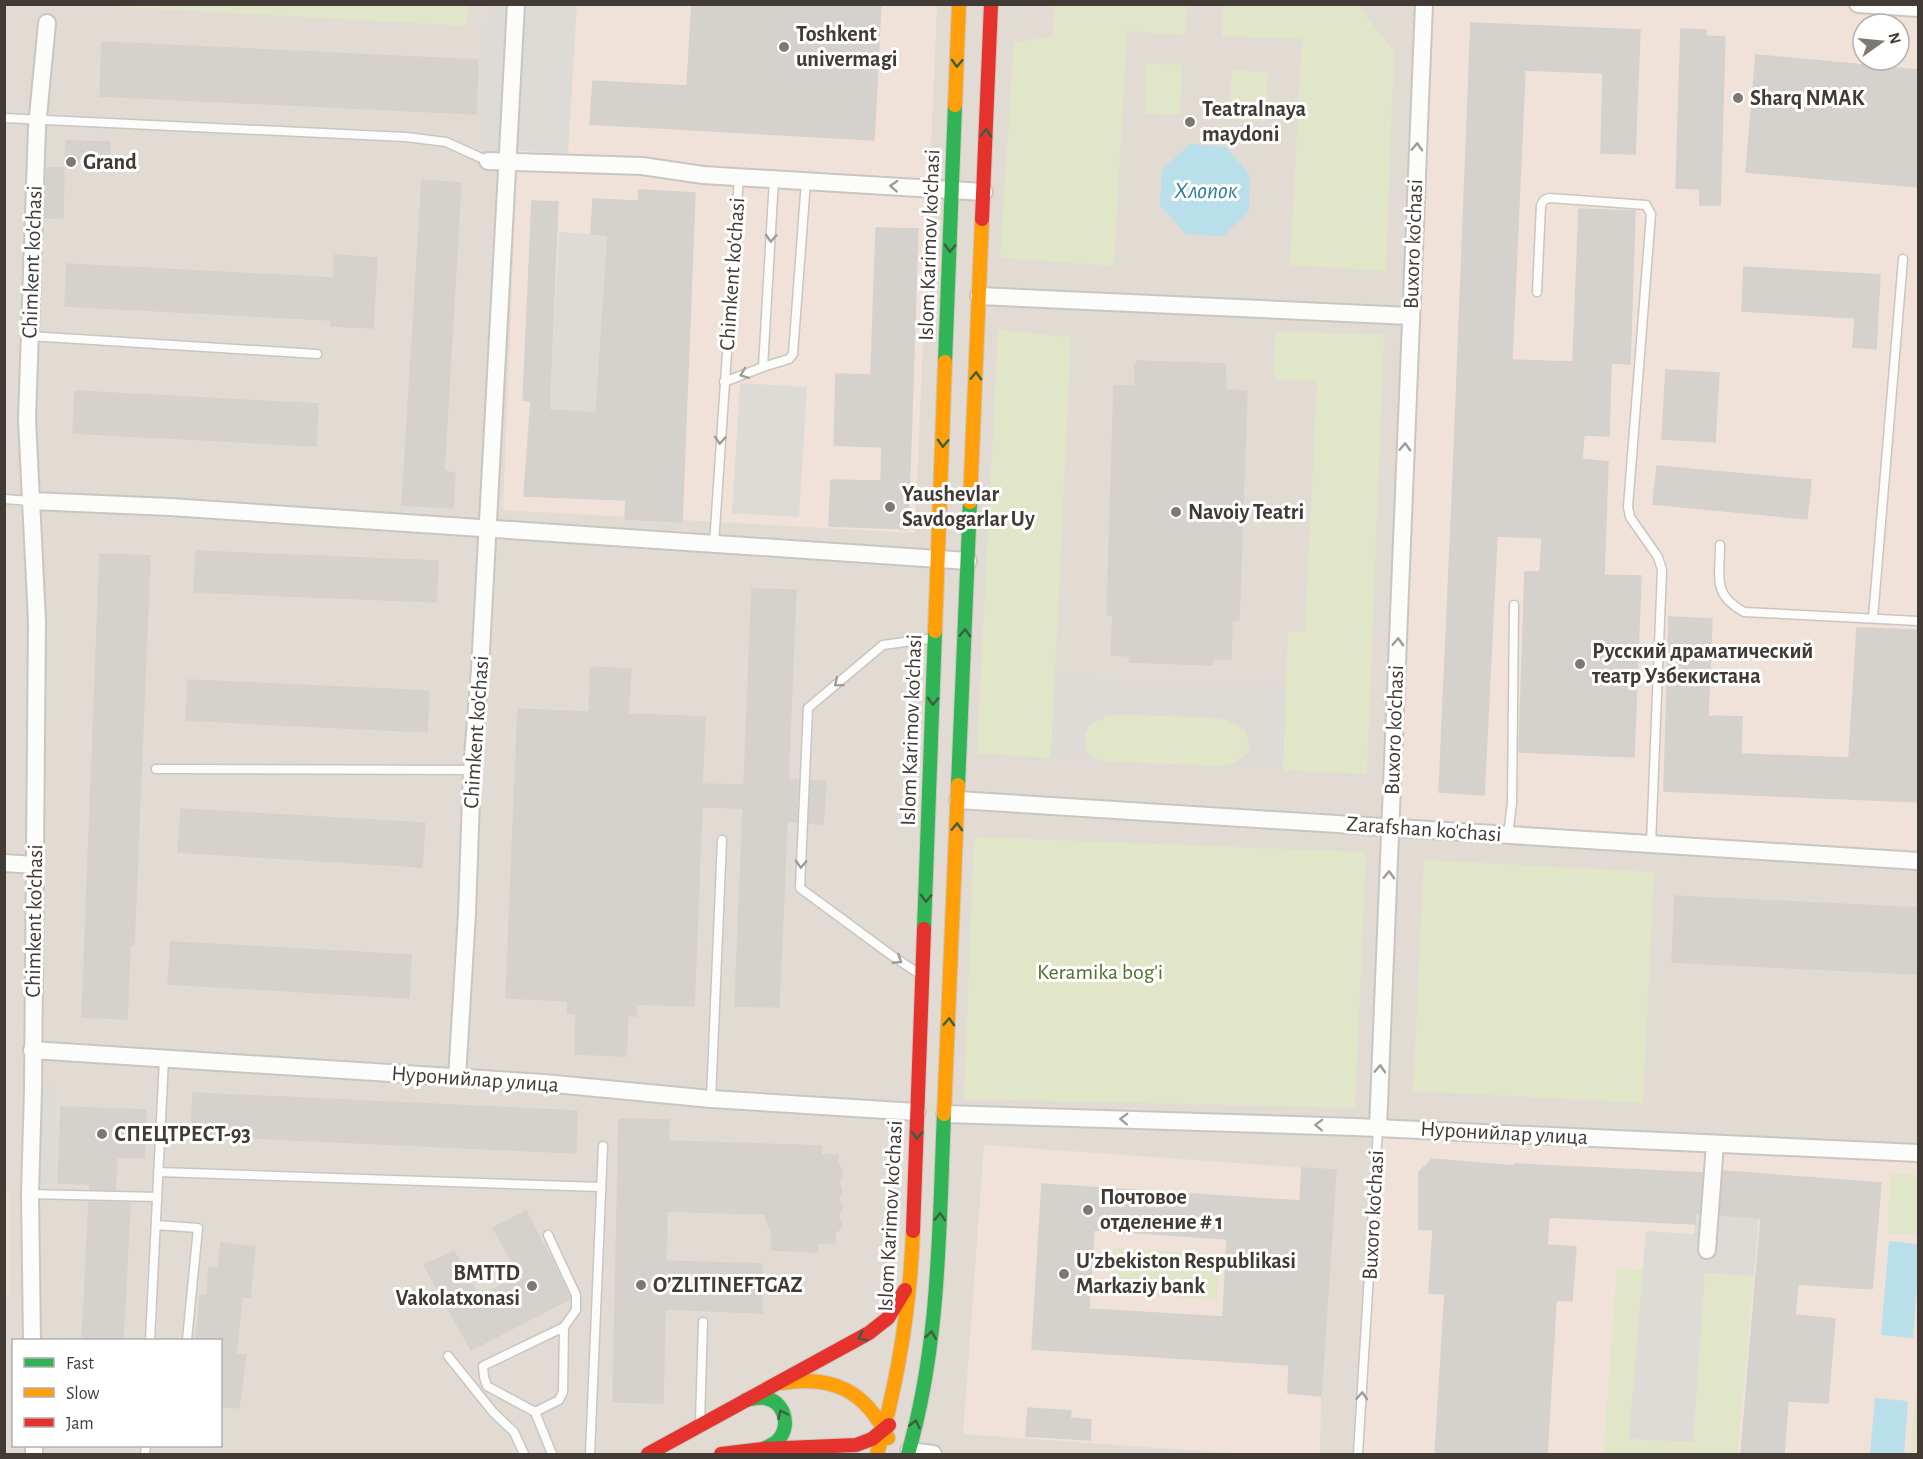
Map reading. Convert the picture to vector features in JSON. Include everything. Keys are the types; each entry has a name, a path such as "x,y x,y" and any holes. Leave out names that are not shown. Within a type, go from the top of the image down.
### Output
{"main road":[{"name":"Islom Karimov ko'chasi","path":"908,1453 922,1393 934,1320 945,1114 944,799 935,638 959,4"},
{"name":"Islom Karimov ko'chasi","path":"877,1455 901,1354 911,1277 923,976 968,561 991,4"},
{"path":"648,1455 877,1328 892,1312 911,1277"},
{"path":"771,1386 804,1381 827,1382 842,1386 854,1393 885,1429 892,1452"},
{"path":"721,1455 763,1449 850,1446 866,1442 885,1429 922,1393"},
{"path":"744,1401 769,1399 784,1413 786,1425 783,1434 778,1441 763,1449"},
{"path":"835,1446 855,1455"}],"street":[{"name":"Chimkent ko'chasi","path":"457,1078 467,913 472,770 480,669 516,4"},
{"name":"Buxoro ko'chasi","path":"1378,1128 1424,4"},
{"path":"1858,4 1918,8"},
{"name":"Chimkent ko'chasi","path":"32,1339 30,1194 37,621 27,419 38,119 47,23"},
{"path":"488,161 642,166 703,175 739,177"},
{"name":"Chimkent ko'chasi","path":"739,177 984,192"},
{"path":"979,296 1410,316"},
{"path":"32,501 170,507 968,561"},
{"name":"Zarafshan ko'chasi","path":"944,799 1918,861"},
{"path":"4,863 35,865"},
{"name":"Нуронийлар улица","path":"32,1050 604,1088 711,1099 886,1108 917,1112"},
{"name":"Нуронийлар улица","path":"945,1114 1378,1128 1918,1153"},
{"path":"1707,1250 1715,1144"},
{"path":"908,1453 933,1455"}],"lane":[{"path":"4,118 406,137 446,142 488,161"},
{"name":"Chimkent ko'chasi","path":"714,544 724,382 735,263 739,177"},
{"path":"763,367 774,179"},
{"path":"724,382 789,359 793,354 806,181"},
{"path":"1537,292 1541,205 1544,200 1549,198 1646,205 1651,214 1628,507 1630,518 1658,557 1662,570 1652,844"},
{"path":"1873,618 1902,259"},
{"path":"29,336 317,354"},
{"path":"4,500 32,501"},
{"path":"1720,545 1720,588 1729,603 1744,612 1918,621"},
{"path":"1508,835 1512,802 1514,605"},
{"path":"923,976 882,949 800,888 808,708 883,645 935,638"},
{"path":"156,769 472,770"},
{"path":"711,1099 722,840"},
{"path":"150,1339 164,1059"},
{"name":"Buxoro ko'chasi","path":"1358,1455 1378,1128"},
{"path":"590,1455 603,1146"},
{"path":"158,1172 600,1187"},
{"path":"30,1194 157,1197"},
{"path":"156,1225 198,1228 187,1339"},
{"path":"548,1235 576,1295 576,1310 564,1327 483,1366 487,1386 535,1412 552,1455"},
{"path":"699,1426 703,1322"},
{"path":"535,1412 559,1400 563,1392 564,1327"},
{"path":"448,1356 493,1412 514,1432 524,1455"}],"shaded area":[{"path":"1858,4 1918,8 1918,1454 5,1454 5,5"},
{"path":"1858,4 1918,8 1918,861 1391,826 1424,5"},
{"path":"487,5 577,5 568,154 478,148"},
{"path":"523,5 937,5 915,533 503,510"},
{"path":"559,232 608,235 597,413 549,410"},
{"path":"740,383 807,387 799,517 732,513"},
{"path":"1055,676 1286,686 1283,770 1222,766 1232,764 1244,756 1250,744 1245,730 1226,720 1214,718 1125,714 1108,716 1090,725 1084,736 1088,753 1099,761 1051,758"},
{"path":"38,1083 57,1084 52,1187 37,1186"},
{"path":"1378,1128 1918,1153 1918,1454 1358,1454"},
{"path":"984,1145 1336,1170 1321,1396 1320,1454 1244,1454 963,1434"},
{"path":"1697,1173 1722,1174 1721,1215 1759,1218 1754,1276 1705,1273 1693,1442 1629,1439 1646,1231 1694,1234"},
{"path":"5,1191 10,1191 10,1297 4,1297"}],"green space":[{"path":"468,4 467,26 90,5"},
{"path":"1054,5 1187,5 1185,35 1127,31 1114,266 1000,258 1014,42 1053,37"},
{"path":"1223,5 1358,5 1394,51 1386,271 1290,265 1302,39 1222,36"},
{"path":"1146,63 1182,65 1180,115 1145,114"},
{"path":"1232,70 1268,72 1265,121 1229,119"},
{"path":"998,330 1071,337 1051,758 977,753"},
{"path":"1275,332 1384,334 1367,774 1283,770 1288,632 1305,631 1317,381 1274,380"},
{"path":"1116,714 1226,720 1245,730 1248,737 1248,749 1241,758 1222,766 1099,761 1087,750 1084,740 1086,730 1102,718"},
{"name":"Keramika bog'i","path":"974,837 1366,852 1355,1108 964,1099"},
{"path":"1424,860 1654,872 1643,1103 1413,1091"},
{"path":"1891,1173 1918,1175 1918,1235 1887,1233"},
{"path":"1113,1248 1220,1254 1217,1299 1111,1294"},
{"path":"1617,1268 1643,1270 1630,1439 1693,1442 1705,1273 1754,1276 1737,1454 1603,1454"},
{"path":"1915,1399 1918,1399 1918,1454 1910,1454"}],"water":[{"name":"Хлопок","path":"1190,144 1226,147 1250,176 1249,211 1223,236 1186,234 1160,205 1162,170"},
{"path":"1889,1241 1918,1244 1913,1338 1881,1335"},
{"path":"1875,1398 1908,1401 1904,1454 1870,1454"}],"building":[{"name":"Toshkent univermagi","path":"692,4 881,4 874,140 590,124 593,81 687,86"},
{"path":"1471,23 1640,30 1635,154 1601,153 1603,73 1525,70 1512,360 1573,362 1579,209 1635,211 1630,364 1611,363 1609,436 1584,435 1582,459 1608,462 1604,575 1641,576 1634,757 1519,752 1525,572 1540,572 1542,538 1497,536 1484,795 1439,792"},
{"path":"1681,29 1706,30 1706,36 1725,37 1720,205 1700,205 1700,189 1676,188"},
{"path":"102,42 478,60 476,114 100,96"},
{"path":"1756,55 1851,64 1851,72 1918,70 1918,187 1746,172"},
{"path":"66,141 110,142 109,162 65,161"},
{"path":"46,168 64,168 63,218 44,218"},
{"path":"422,180 461,183 444,471 455,473 453,508 402,505"},
{"path":"639,190 695,193 682,522 625,519 626,500 524,496 531,401 523,400 532,201 558,202 549,410 596,413 608,235 591,234 593,199 638,201"},
{"path":"876,228 918,229 908,529 829,526 831,480 881,481 882,447 834,445 836,374 871,375"},
{"path":"335,255 377,258 373,328 331,326 331,320 65,306 67,264 333,278"},
{"path":"1744,267 1880,275 1876,349 1853,347 1855,318 1742,311"},
{"name":"Navoiy Teatri","path":"1137,361 1225,364 1226,390 1247,391 1239,620 1232,620 1231,659 1212,659 1212,665 1129,662 1130,656 1111,655 1113,615 1107,615 1114,386 1135,386 1135,363"},
{"path":"1666,370 1719,373 1715,442 1662,439"},
{"path":"75,391 318,404 316,446 73,433"},
{"path":"1657,466 1811,480 1807,519 1653,504"},
{"path":"196,551 438,561 436,602 194,592"},
{"path":"100,554 150,556 134,945 130,945 127,1019 82,1017"},
{"path":"752,589 796,590 788,780 798,780 797,822 787,822 779,1007 735,1006 743,808 702,807 694,1006 636,1004 636,1016 628,1016 626,1056 575,1054 576,1014 567,1013 568,1001 506,998 518,709 589,712 591,667 631,669 628,714 705,717 702,784 744,785"},
{"path":"1669,617 1712,619 1708,716 1742,717 1741,754 1849,758 1857,628 1918,630 1918,802 1664,791"},
{"path":"188,680 429,691 427,732 186,720"},
{"path":"811,781 826,781 823,824 809,823"},
{"path":"181,809 425,823 422,867 178,852"},
{"path":"1675,896 1918,908 1918,974 1672,962"},
{"path":"171,942 411,955 409,998 168,984"},
{"path":"193,1093 577,1111 576,1153 191,1135"},
{"name":"СПЕЦТРЕСТ-93","path":"61,1107 146,1110 144,1158 117,1157 115,1190 90,1189 90,1184 58,1183"},
{"path":"619,1119 669,1120 669,1141 821,1146 821,1155 838,1155 838,1164 842,1170 839,1181 842,1192 838,1199 843,1207 838,1216 842,1226 835,1234 835,1244 818,1243 817,1252 772,1250 772,1233 765,1214 667,1211 666,1261 762,1264 762,1313 665,1309 663,1403 613,1402"},
{"path":"1432,1159 1514,1166 1514,1164 1702,1173 1699,1213 1695,1213 1695,1224 1549,1217 1547,1245 1576,1247 1572,1301 1556,1300 1547,1455 1435,1455 1445,1294 1429,1293 1433,1230 1419,1229 1419,1172"},
{"name":"U'zbekiston Respublikasi Markaziy bank","path":"1302,1168 1336,1170 1321,1396 1288,1393 1289,1365 1032,1349 1042,1184 1300,1201","holes":["1094,1230 1227,1239 1223,1317 1089,1309"]},
{"path":"1723,1171 1881,1183 1872,1289 1798,1284 1795,1315 1835,1319 1828,1403 1788,1401 1784,1455 1741,1455 1761,1218 1720,1215"},
{"path":"89,1202 130,1203 123,1339 82,1339"},
{"name":"BMTTD Vakolatxonasi","path":"526,1211 570,1299 471,1350 424,1265 454,1251 479,1297 520,1276 493,1228"},
{"path":"221,1243 255,1247 250,1297 242,1297 236,1354 246,1355 239,1408 222,1406 222,1339 196,1339 200,1295 207,1295 209,1268 218,1268"},
{"path":"1028,1408 1071,1411 1070,1418 1091,1420 1090,1440 1026,1436"}],"traffic: fast":[{"path":"945,362 955,105"},
{"path":"958,785 970,502"},
{"path":"924,929 935,631"},
{"path":"908,1454 919,1412 932,1328 939,1243 944,1114"},
{"path":"746,1400 760,1398 772,1400 784,1414 783,1433 776,1442 763,1449"}],"traffic: slow":[{"path":"955,105 959,4"},
{"path":"970,502 982,219"},
{"path":"935,631 945,362"},
{"path":"944,1114 958,785"},
{"path":"877,1454 902,1344 913,1231"},
{"path":"782,1383 817,1382 832,1384 846,1390 869,1408 888,1438"}],"traffic: jam":[{"path":"982,219 991,4"},
{"path":"913,1231 924,929"},
{"path":"648,1454 869,1333 888,1318 905,1290"},
{"path":"721,1454 763,1449 856,1445 872,1439 889,1425"}],"place":[{"name":"Toshkent univermagi","path":"784,47"},
{"name":"Sharq NMAK","path":"1738,98"},
{"name":"Teatralnaya maydoni","path":"1190,122"},
{"name":"Grand","path":"71,162"},
{"name":"Yaushevlar Savdogarlar Uy","path":"890,507"},
{"name":"Navoiy Teatri","path":"1176,512"},
{"name":"Русский драматический театр Узбекистана","path":"1580,664"},
{"name":"СПЕЦТРЕСТ-93","path":"102,1134"},
{"name":"Почтовое отделение # 1","path":"1088,1210"},
{"name":"U'zbekiston Respublikasi Markaziy bank","path":"1064,1274"},
{"name":"O’ZLITINEFTGAZ","path":"641,1285"},
{"name":"BMTTD Vakolatxonasi","path":"532,1286"}]}
